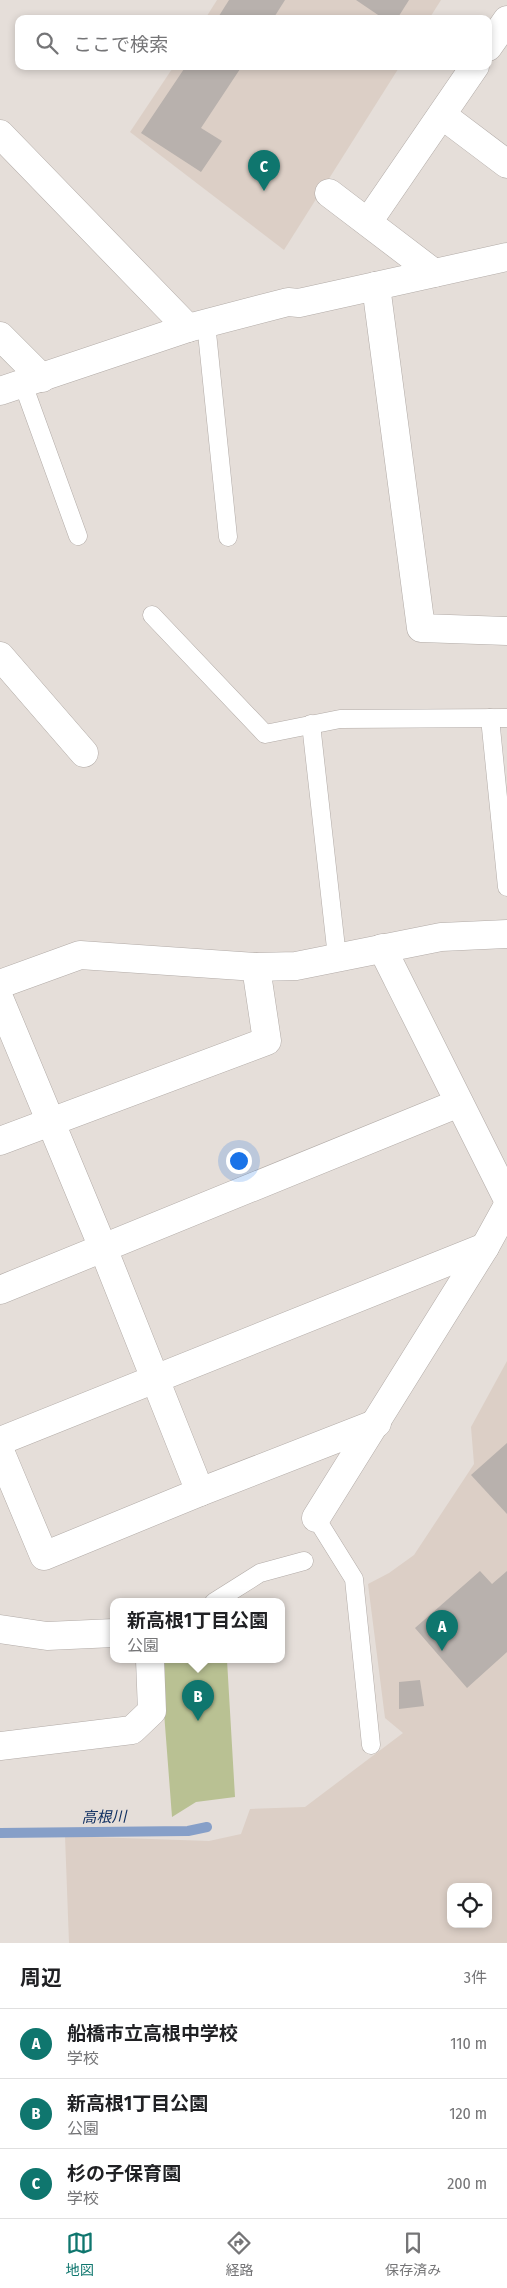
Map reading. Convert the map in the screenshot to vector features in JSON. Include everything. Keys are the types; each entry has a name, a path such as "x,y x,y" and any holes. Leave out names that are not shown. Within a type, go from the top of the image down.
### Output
{"street":[{"path":"492,42 507,20"},
{"path":"368,222 472,70"},
{"path":"442,115 507,164"},
{"path":"4,145 197,325"},
{"path":"329,193 434,273"},
{"path":"0,336 22,384 197,325 288,302 299,303 507,257"},
{"path":"376,286 421,628 507,631"},
{"path":"0,656 84,753"},
{"path":"200,1492 51,1121 0,987 80,955 256,967 296,966 441,938 507,934"},
{"path":"382,948 507,1198"},
{"path":"0,1141 267,1041 256,967"},
{"path":"0,1290 458,1103"},
{"path":"316,1518 377,1423 485,1247 507,1207"},
{"path":"0,1441 485,1247"},
{"path":"0,1451 44,1556 200,1492 377,1423"},
{"path":"0,1629 47,1636 110,1633"},
{"path":"0,1746 132,1730 152,1711 150,1663"}],"lane":[{"path":"197,325 228,537"},
{"path":"22,384 78,536"},
{"path":"152,614 265,734 340,719 498,718 507,887"},
{"path":"311,724 337,957"},
{"path":"316,1518 354,1579 371,1745"},
{"path":"220,1598 260,1573 304,1561"}],"shaded area":[{"path":"217,0 441,0 432,15 208,15"},
{"path":"171,70 397,70 284,250 130,132"},
{"path":"507,1361 507,1943 69,1943 65,1836 209,1841 241,1834 250,1809 305,1807 403,1733 385,1718 368,1584 389,1573 414,1555 474,1464 471,1427"}],"green space":[{"path":"160,1663 227,1663 235,1797 196,1802 172,1817"}],"building":[{"path":"229,0 285,0 276,15 220,15"},
{"path":"356,0 409,0 400,15 378,15"},
{"path":"183,70 239,70 201,128 222,141 201,172 141,133"},
{"path":"507,1443 507,1514 471,1475"},
{"path":"480,1571 492,1584 507,1571 507,1652 467,1688 415,1628"},
{"path":"420,1680 424,1706 399,1709 399,1682"}],"waterway":[{"name":"高根川","path":"0,1833 188,1831 207,1827"}],"place":[{"name":"杉の子保育園","path":"264,191"},
{"name":"船橋市立高根中学校","path":"442,1651"},
{"name":"新高根1丁目公園","path":"198,1721"}]}
